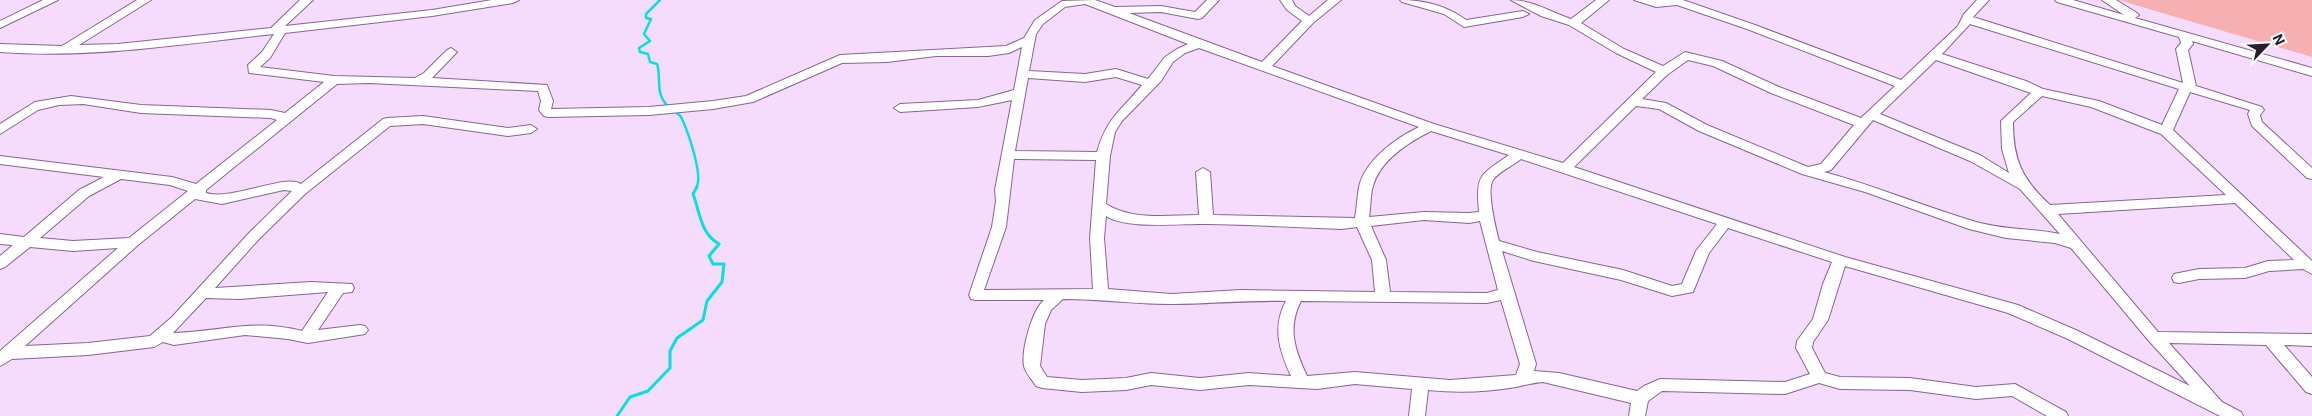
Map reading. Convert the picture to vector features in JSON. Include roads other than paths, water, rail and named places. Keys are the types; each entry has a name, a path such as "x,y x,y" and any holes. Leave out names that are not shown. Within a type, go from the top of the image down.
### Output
{"street":[{"path":"0,24 52,0"},
{"path":"64,49 145,0"},
{"path":"307,0 277,29 273,46 254,65 252,70 334,80 418,81 540,87 543,88 547,101 544,110 548,114 650,111 713,105 750,99 840,59 876,59 936,52 988,52 1009,49 1028,40"},
{"path":"0,48 118,48 432,13 513,0"},
{"path":"1506,294 1487,298 1241,295 1148,299 1101,294 976,295 996,237 1004,198 1002,190 1028,40 1038,22 1057,7 1069,2 1087,0 1199,44 1430,127 1565,168 1840,260 2013,309 2073,335 2234,416"},
{"path":"1112,10 1161,9 1194,16 1201,14 1213,0"},
{"path":"1286,0 1291,8 1310,21"},
{"path":"1264,67 1310,21 1335,0"},
{"path":"1406,0 1448,12 1464,24 1523,14"},
{"path":"1517,0 1545,14 1573,23 1620,51 1656,66 1663,72"},
{"path":"1573,23 1603,0"},
{"path":"1640,0 1656,4 1678,2 1751,27 1903,85"},
{"path":"1807,171 1826,167 1867,120 1963,27 1967,19 1983,0"},
{"path":"2061,0 2312,72"},
{"path":"2108,0 2130,13 2138,22"},
{"path":"1967,19 2139,74 2254,107 2258,110 2254,114 2256,123 2312,175"},
{"path":"2166,131 2187,87 2190,86 2182,56 2182,49 2187,44 2184,35"},
{"path":"1101,294 1097,238 1099,205 1103,156 1112,125 1150,83 1157,78 1173,56 1199,44"},
{"path":"418,81 428,76 451,52"},
{"path":"1933,55 2039,92 2095,104 2166,131 2310,267"},
{"path":"1565,168 1635,102 1663,72 1685,56 1700,57 1776,90 1841,114 1867,120 1975,158 2024,188 2047,210 2154,337 2221,409"},
{"path":"1022,74 1085,78 1116,73 1150,83"},
{"path":"4,357 133,242 199,190 239,154 334,80"},
{"path":"900,108 973,104 1004,98 1020,92"},
{"path":"2024,188 2012,168 2007,153 2007,121 2039,92"},
{"path":"0,130 34,106 75,99 88,99 110,105 141,109 271,114 279,115 285,120"},
{"path":"1635,102 1669,109 1699,126 1807,171 1870,189 1974,226 2006,233 2057,238 2074,244"},
{"path":"4,357 148,344 162,336 300,191 319,178 387,122 423,120 508,132 530,129"},
{"path":"1383,296 1379,260 1362,222 1362,205 1366,185 1375,169 1400,143 1430,127"},
{"path":"1520,154 1484,181 1486,215 1493,246 1528,364 1525,376"},
{"path":"1009,155 1103,156"},
{"path":"0,160 116,176 172,181 199,190"},
{"path":"1203,172 1206,219"},
{"path":"0,264 84,193 102,181 116,176"},
{"path":"199,190 200,196 204,198 223,200 285,185 295,185 300,191"},
{"path":"2047,210 2236,199"},
{"path":"1099,205 1107,212 1126,218 1342,224 1424,216 1469,218 1486,215"},
{"path":"1493,246 1509,247 1534,256 1623,275 1672,291 1681,291 1688,288 1699,258 1726,221"},
{"path":"0,239 73,246 133,242"},
{"path":"1819,378 1804,348 1805,341 1820,320 1830,284 1840,260"},
{"path":"2179,278 2199,274 2239,274 2268,266 2310,267"},
{"path":"202,293 226,296 311,286 342,288 314,321 308,337"},
{"path":"1059,295 1044,306 1037,324 1032,366 1042,382 1082,386 1126,384 1151,379 1200,384 1234,379 1317,383 1355,378 1461,386 1516,381 1525,376 1560,379 1626,397 1640,398 1660,385 1785,388 1819,378 1840,383 1904,384 1976,394 2006,389 2015,390 2060,416"},
{"path":"1296,297 1286,312 1285,338 1288,352 1302,382"},
{"path":"162,336 174,339 245,330 288,333 308,337 360,330"},
{"path":"2154,337 2312,340"},
{"path":"2271,340 2312,388"},
{"path":"1417,416 1421,383"},
{"path":"1637,416 1640,398"}],"waterway":[{"path":"660,0 646,14 646,18 651,19 644,34 650,41 639,48 640,52 648,54 650,62 657,64 660,92 664,102 669,107"},
{"path":"674,111 681,118 694,154 698,174 696,188"},
{"path":"617,416 630,397 648,391 670,368 670,351 677,338 703,320 707,301 722,282 724,264 713,264 709,256 719,244 708,234 701,222 693,194 697,187"}]}
